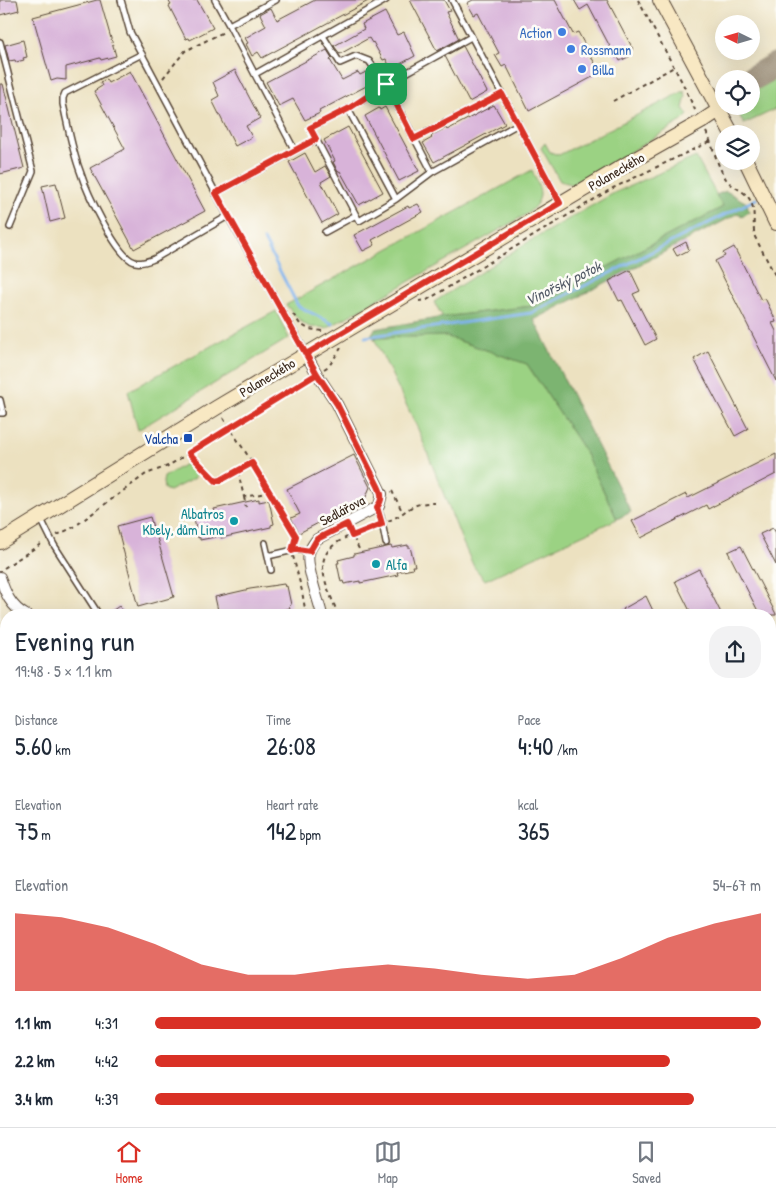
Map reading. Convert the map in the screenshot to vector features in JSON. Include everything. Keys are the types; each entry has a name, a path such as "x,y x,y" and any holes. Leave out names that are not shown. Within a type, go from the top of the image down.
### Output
{"street":[{"path":"660,0 715,96"},
{"name":"Polaneckého","path":"0,542 306,354 560,203 701,122 715,105"},
{"path":"750,170 776,223"},
{"name":"Sedlářova","path":"306,354 337,404 382,494 381,501 377,507 317,539 310,551"},
{"path":"310,551 308,555 320,609"},
{"path":"0,577 7,597 17,609"}],"lane":[{"path":"121,0 130,32 228,216 306,354"},
{"path":"215,0 295,151"},
{"path":"230,27 276,0"},
{"path":"255,74 386,0"},
{"path":"452,0 560,203"},
{"path":"323,36 340,63 356,56 369,61 386,84 432,172"},
{"path":"471,37 386,84 348,109 310,128 356,216 359,221 396,199 432,172 518,124"},
{"path":"0,42 33,171 10,227"},
{"path":"142,54 65,93 63,98 79,170 104,223 117,246 128,259 134,262 143,262 154,259 228,216"},
{"path":"414,139 502,94"},
{"path":"348,109 396,199"},
{"path":"216,193 316,139"},
{"path":"325,232 356,216"},
{"path":"0,400 3,413 0,414"},
{"path":"377,507 386,543"},
{"path":"39,517 94,609"},
{"path":"265,543 271,570"},
{"path":"268,556 298,549 310,551"}],"path":[{"path":"638,0 693,106"},
{"path":"158,84 185,51 230,27"},
{"path":"612,101 674,67"},
{"path":"708,136 726,179 743,191 752,203 755,237 776,277"},
{"path":"414,302 427,300 613,188 711,141"},
{"path":"284,314 290,310 300,324 309,329 321,330 324,333"},
{"path":"0,570 51,538 74,527 146,474 168,466 317,374 329,366 335,355 345,345"},
{"path":"222,418 271,492 296,536 292,551 305,609"},
{"path":"189,453 216,481 252,463"},
{"path":"238,471 246,507"},
{"path":"244,496 271,492"},
{"path":"336,609 323,566 325,555 329,548 352,536 394,519 411,506 423,502 435,503"},
{"path":"347,524 360,551"}],"green space":[{"path":"776,75 776,109 744,124 739,115 760,115 760,83"},
{"path":"684,91 686,96 683,108 688,115 682,121 572,187 571,184 560,181 541,148 545,143 550,152 559,155"},
{"path":"696,157 723,207 532,306 443,317 434,302 523,245 614,193"},
{"path":"532,170 540,194 537,203 527,214 326,329 310,327 300,320 286,305"},
{"path":"726,191 747,203 749,212 742,217 739,213 534,320 631,512 617,519 584,450 527,364 445,336 374,338 371,335 375,329 443,317 532,306 723,207 716,195"},
{"path":"276,311 289,338 138,430 128,391"},
{"path":"445,336 527,364 584,450 617,519 485,580 474,567 418,429 374,338"},
{"path":"190,461 195,471 195,478 169,491 164,489 164,477"}],"building":[{"path":"0,0 17,0 19,10 0,15"},
{"path":"100,0 116,56 66,67 66,80 57,79 51,81 33,17"},
{"path":"168,0 197,0 213,28 190,40 189,38 186,39 169,6 171,5"},
{"path":"315,0 370,0 262,58 258,52 252,56 245,38 266,26 260,14 271,8 277,20"},
{"path":"410,0 444,0 450,11 446,12 459,39 437,51"},
{"path":"473,0 555,0 573,34 578,32 600,73 529,111 506,65 502,67 495,55 499,53 478,13 474,15 467,3"},
{"path":"574,0 607,0 633,49 629,50 632,55 620,61 618,57 616,58 588,5 580,10"},
{"path":"385,12 397,35 404,32 415,56 391,69 386,59 383,60 369,38 340,54 334,46 364,29 362,24"},
{"path":"23,40 27,57 16,62 15,60 9,61 5,45"},
{"path":"463,46 487,92 469,102 445,56"},
{"path":"327,50 332,58 330,60 342,80 358,72 360,75 366,72 372,83 305,120 293,99 279,106 266,82"},
{"path":"235,70 260,118 246,126 252,137 235,146 212,100 219,96 213,82"},
{"path":"130,71 205,211 134,249 90,168 125,149 94,91 102,86 100,82 106,79 108,83"},
{"path":"0,84 3,84 24,168 0,174"},
{"path":"494,105 505,124 434,162 423,143 432,138 434,134 446,128 447,130"},
{"path":"385,107 419,171 399,181 365,116 379,108 380,110"},
{"path":"348,127 383,192 359,205 340,171 338,172 333,162 335,161 324,140"},
{"path":"305,153 315,172 325,166 331,176 321,182 338,214 322,223 289,162"},
{"path":"56,183 65,218 50,222 42,186"},
{"path":"418,204 423,212 372,240 375,245 363,251 354,235 408,206 409,208"},
{"path":"686,242 689,250 677,256 673,249"},
{"path":"734,247 761,300 765,298 776,322 772,323 776,331 776,381 715,261 725,256 723,253"},
{"path":"630,270 640,291 633,294 656,339 645,345 622,300 619,301 609,281"},
{"path":"708,351 748,429 735,436 694,359"},
{"path":"776,454 776,474 708,509 706,505 641,538 632,521 686,494 688,498"},
{"path":"354,455 370,487 365,499 299,533 291,518 300,514 287,489"},
{"name":"Albatros Kbely, dům Lima","path":"259,499 259,502 269,500 274,524 271,527 221,538 220,536 200,540 200,537 198,538 195,516 215,512 214,509"},
{"path":"150,517 174,597 138,607 117,526"},
{"path":"773,528 776,533 776,565 760,534"},
{"name":"Alfa","path":"408,545 415,566 412,566 413,569 397,572 398,575 360,583 360,581 344,584 343,581 341,582 338,560 354,556 354,554 391,546 392,548"},
{"path":"741,546 773,609 757,609 728,552"},
{"path":"699,569 719,609 689,609 675,581"},
{"path":"284,584 285,587 287,586 290,608 218,609 215,597"},
{"path":"646,596 652,609 623,609"}],"waterway":[{"name":"Vinořský potok","path":"365,337 531,313 756,199"},
{"name":"Vinořský potok","path":"264,240 298,306 333,324"}],"taxiway":[{"path":"760,74 776,65"}],"place":[{"name":"Action","path":"562,32"},
{"name":"Rossmann","path":"571,49"},
{"name":"Billa","path":"582,69"},
{"name":"Valcha","path":"188,438"},
{"name":"Albatros Kbely, dům Lima","path":"234,521"},
{"name":"Alfa","path":"376,564"}],"route":[{"path":"386,84 414,139 502,94 560,203 306,354 354,435 382,494 381,501 377,507 382,524 352,536 347,524 317,539 310,551 298,549 292,551 296,536 266,483 252,463 216,481 189,453 317,374 216,193 316,139 310,128 348,109 386,84"}]}
